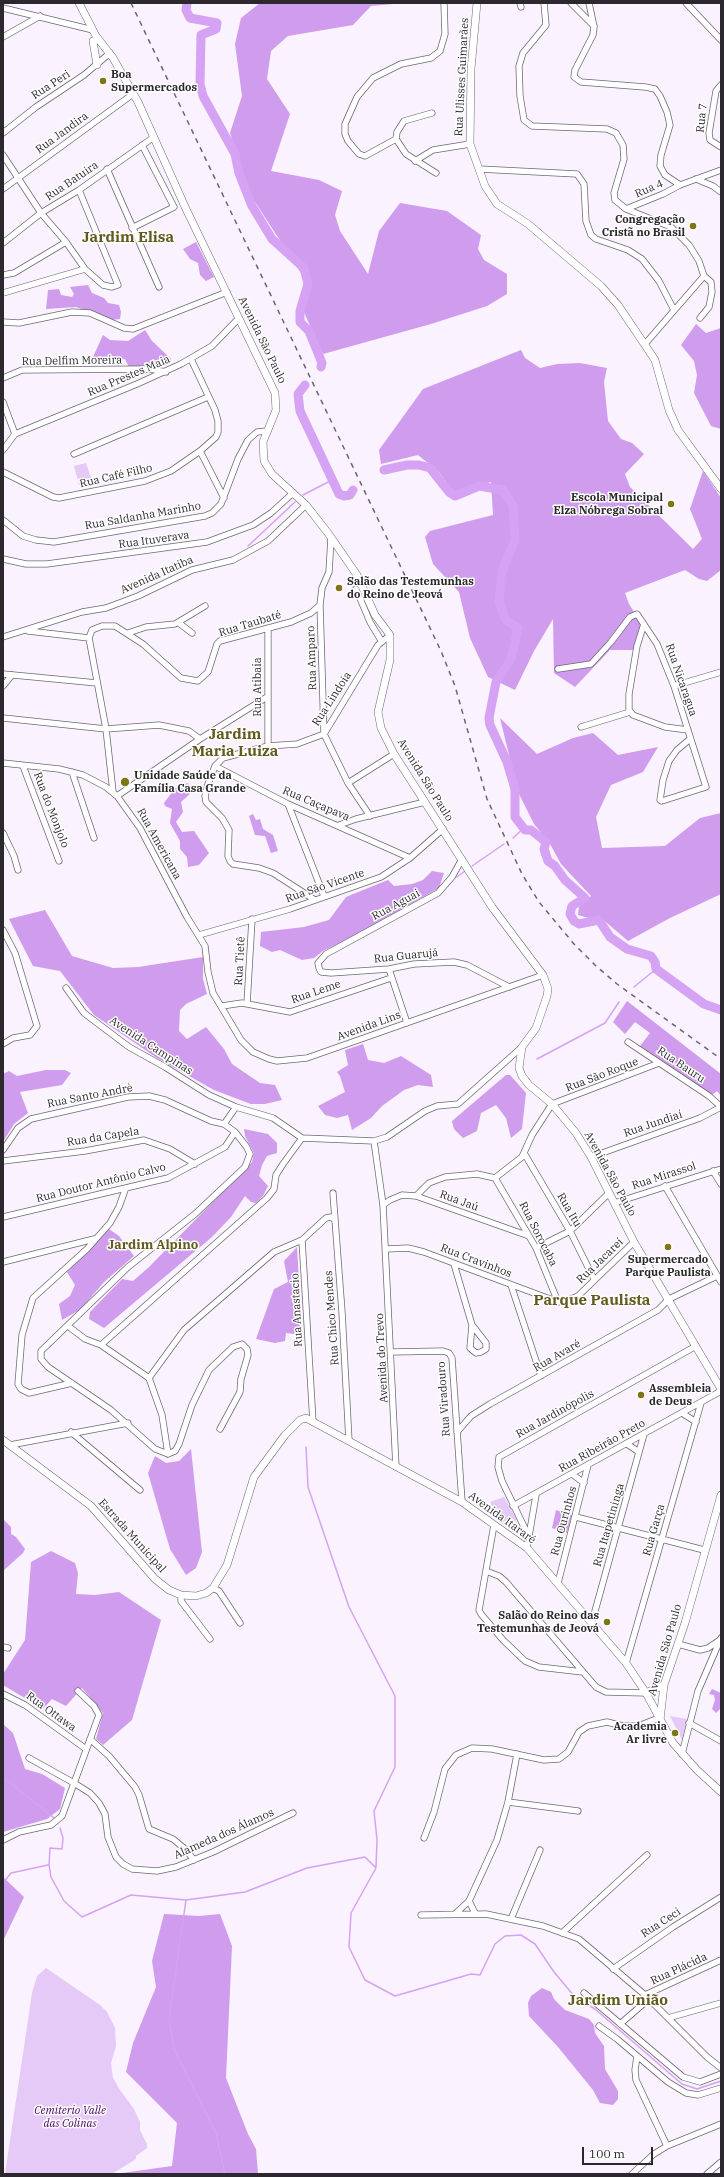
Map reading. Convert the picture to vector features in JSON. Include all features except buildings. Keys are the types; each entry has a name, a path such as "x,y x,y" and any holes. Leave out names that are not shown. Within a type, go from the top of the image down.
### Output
{"main road":[{"path":"79,3 90,30 97,64"},
{"name":"Rua Ulisses Guimarães","path":"477,3 471,70 470,144 490,194 497,204 528,224 601,286 618,305 658,366 669,410 678,430 721,489"},
{"path":"90,30 108,55"},
{"path":"93,41 108,55"},
{"name":"Avenida São Paulo","path":"108,55 117,66 133,94 186,209 277,398 276,410 262,446 264,461 272,474 306,505 331,538 357,575 376,614 390,635 390,660 378,712 381,728 394,754 501,919 543,975 548,989 547,996 536,1028 522,1047 519,1068 522,1076 529,1085 552,1104 576,1133 591,1157 608,1194 634,1242 669,1299 721,1390"},
{"name":"Avenida Itararé","path":"213,1588 227,1565 252,1481 272,1452 300,1420 306,1418 462,1502 527,1548 626,1663 646,1693 660,1719"},
{"name":"Estrada Municipal","path":"3,1440 91,1506 155,1579 169,1590 180,1595 200,1595 213,1588"},
{"name":"Avenida São Paulo","path":"660,1719 664,1685 678,1644 721,1495"},
{"path":"646,1693 664,1685"},
{"path":"660,1719 667,1734 682,1754 721,1792"}],"street":[{"path":"396,139 370,155 365,156 359,154 345,134 345,124 351,108 362,89 373,78 401,64 431,58 440,51 445,34 444,3"},
{"path":"544,3 546,25 544,30 523,53 519,66 520,96 524,120 532,126 607,129 616,133 623,145 624,159 614,197 616,203 626,209 671,227 680,234 699,261 704,276 711,282 712,292 709,307 700,318"},
{"path":"571,3 594,27"},
{"path":"589,3 594,27 591,43 575,70 574,77 581,82 655,89 663,101 670,125 661,155 660,166 665,176 680,185"},
{"path":"686,3 721,40"},
{"path":"3,8 40,16 90,30"},
{"path":"3,37 40,16"},
{"name":"Rua Peri","path":"3,133 108,55"},
{"name":"Rua 7","path":"720,85 714,98 709,136 710,140 721,147"},
{"name":"Rua Jandira","path":"3,189 133,94"},
{"path":"432,113 404,121 397,132 396,139 400,148 415,161 436,173"},
{"name":"Rua Batuira","path":"3,243 41,213 79,190 154,137"},
{"path":"415,161 433,150 470,144"},
{"path":"132,228 174,207 142,146"},
{"path":"3,155 41,213 66,242 85,269 103,285 109,287 118,285 79,190"},
{"path":"107,169 159,287"},
{"path":"479,169 577,174 584,184 586,221 591,235 596,239 628,250 642,259 659,281 674,310"},
{"name":"Rua 4","path":"626,209 663,194 680,185 721,170"},
{"path":"696,179 713,186 721,192"},
{"path":"3,275 14,273 66,242"},
{"path":"3,293 85,269"},
{"path":"645,344 704,276"},
{"path":"3,322 19,323 72,312 90,313 129,330 140,328 227,292"},
{"name":"Rua Prestes Maia","path":"15,434 166,372 217,342 239,318"},
{"name":"Rua Café Filho","path":"3,472 53,497 64,498 157,477 200,451 216,437 218,432 217,417 190,359"},
{"name":"Rua Delfim Moreira","path":"3,378 22,370 150,369 166,372"},
{"path":"74,454 208,397"},
{"path":"3,402 15,434 3,450"},
{"name":"Rua Saldanha Marinho","path":"3,520 23,536 36,540 54,542 198,518 212,512 224,498 245,444 257,432 267,431"},
{"path":"200,451 224,498"},
{"name":"Rua Ituverava","path":"3,559 26,564 47,564 207,542 253,526 271,513 293,493"},
{"name":"Avenida Itatiba","path":"3,637 82,612 106,608 138,596 192,570 223,564 268,541 306,505"},
{"path":"320,605 322,588 329,572 331,538"},
{"path":"356,590 370,622 382,642"},
{"name":"Rua Taubaté","path":"89,638 92,630 102,626 115,626 128,633 177,676 186,680 198,681 208,672 217,644 302,618 311,613 320,605"},
{"name":"Rua Amparo","path":"320,605 324,734"},
{"path":"128,633 146,627 167,626 179,623 204,606"},
{"path":"558,669 591,664 632,615 638,615 644,624 637,646 629,694 628,704 630,712"},
{"path":"179,623 192,633"},
{"name":"Rua Nicaragua","path":"644,624 657,644 674,686 706,787 662,801 660,800 664,772 676,750 690,739"},
{"name":"Rua Atibaia","path":"268,628 268,746"},
{"path":"25,631 89,638"},
{"name":"Rua Lindoia","path":"215,766 227,756 249,753 268,746 297,744 324,734 382,642 390,635"},
{"name":"Rua Americana","path":"89,638 106,729 115,794 140,828 187,917 199,935 207,953 208,972 213,993 222,1006"},
{"path":"674,686 721,672"},
{"path":"3,674 97,683"},
{"path":"3,686 12,674"},
{"path":"3,763 72,772 93,780 115,794 267,697"},
{"path":"581,727 630,712 665,727 688,730"},
{"path":"3,718 106,729 160,725 189,731 200,740"},
{"path":"324,734 348,783 370,816"},
{"path":"348,783 394,754"},
{"name":"Rua do Monjolo","path":"23,766 59,861"},
{"path":"215,766 205,798 208,804 222,818 227,826 229,839 228,856 230,861 233,864 258,868 273,873 315,900"},
{"name":"Rua Caçapava","path":"215,766 288,804 339,825 410,858"},
{"path":"72,772 94,838"},
{"path":"339,825 425,802"},
{"path":"288,804 324,896"},
{"name":"Rua São Vicente","path":"199,935 252,918 290,909 381,877 410,858 443,829"},
{"path":"3,833 14,856 18,870"},
{"name":"Rua Aguai","path":"326,954 438,893 452,877 462,859"},
{"name":"Rua Tietê","path":"247,1004 252,918"},
{"path":"3,930 15,953 37,1026 30,1035 13,1038 3,1044"},
{"name":"Rua Guarujá","path":"326,954 318,963 321,972 332,973 389,969 414,964 454,962 474,968 509,987"},
{"path":"389,969 407,1023"},
{"name":"Avenida Lins","path":"222,1006 235,1030 248,1047 260,1056 277,1061 307,1058 543,975"},
{"name":"Rua Leme","path":"222,1006 247,1004 269,1010 290,1012 392,978"},
{"name":"Avenida Campinas","path":"66,988 84,1013 123,1043 165,1067 194,1086 236,1107 264,1114 279,1120 302,1138"},
{"name":"Rua Bauru","path":"628,1042 709,1096 721,1107"},
{"path":"101,1345 267,1198 274,1189 276,1175 302,1138 374,1141 387,1137 425,1111 437,1106 458,1104 522,1047"},
{"name":"Rua São Roque","path":"552,1104 659,1063"},
{"name":"Rua Santo Andrè","path":"3,1150 18,1128 31,1119 128,1097 157,1098 211,1121 224,1124 244,1141 250,1154 245,1167 195,1214 128,1267 68,1326"},
{"path":"416,1196 428,1182 445,1177 477,1174 496,1178 524,1153 532,1135 552,1104"},
{"path":"224,1124 236,1107"},
{"name":"Rua Jundiaí","path":"591,1157 700,1118 721,1107"},
{"path":"195,1164 224,1147 235,1132"},
{"name":"Rua da Capela","path":"3,1161 85,1151 144,1140 170,1149 195,1164"},
{"name":"Avenida do Trevo","path":"374,1141 383,1205 386,1249 392,1352 396,1466"},
{"name":"Rua Itu","path":"524,1153 570,1231 594,1279"},
{"name":"Rua Doutor Antônio Calvo","path":"3,1217 125,1190 168,1178 195,1164"},
{"name":"Rua Mirassol","path":"614,1203 721,1169"},
{"path":"713,1171 721,1184"},
{"name":"Rua Sorocaba","path":"496,1178 536,1248 558,1302"},
{"path":"666,1186 721,1282"},
{"path":"72,1383 29,1393 21,1389 18,1384 22,1335 33,1298 87,1249 115,1215 125,1190"},
{"name":"Rua Chico Mendes","path":"333,1193 336,1220 348,1441"},
{"path":"536,1248 570,1231 608,1194"},
{"name":"Rua Jaú","path":"383,1205 402,1195 416,1196 529,1236"},
{"path":"149,1378 184,1330 274,1252 302,1240 326,1218 331,1217 336,1220"},
{"path":"3,1262 95,1239"},
{"name":"Rua Anastacio","path":"302,1240 313,1422"},
{"name":"Rua Jacareí","path":"558,1302 569,1300 578,1296 634,1242"},
{"name":"Rua Cravinhos","path":"386,1249 416,1250 558,1302"},
{"path":"454,1264 472,1325 470,1348 476,1353 481,1352 486,1348 486,1343 472,1325"},
{"name":"Rua Avaré","path":"457,1432 475,1413 658,1310 669,1299 717,1276"},
{"path":"511,1285 541,1376"},
{"path":"168,1454 162,1415 149,1378 101,1345 84,1339 68,1326 45,1345 40,1355 48,1367 128,1423 155,1449 168,1454 176,1451 192,1405 209,1370 233,1347 242,1344 247,1349 248,1355 241,1378 240,1392 220,1429"},
{"name":"Rua Jardinópolis","path":"529,1537 513,1506 498,1466 498,1460 503,1454 696,1346"},
{"name":"Rua Viradouro","path":"392,1352 438,1351 449,1353 453,1363 462,1502"},
{"name":"Rua Ribeirão Preto","path":"513,1506 701,1403 721,1390"},
{"name":"Rua Garça","path":"626,1663 701,1403"},
{"path":"682,1413 696,1422"},
{"path":"10,1445 71,1432 128,1423"},
{"path":"71,1432 140,1490"},
{"name":"Rua Itapetininga","path":"592,1622 644,1434"},
{"path":"627,1444 639,1452"},
{"name":"Rua Ourinhos","path":"558,1583 588,1465"},
{"path":"572,1474 584,1483"},
{"path":"527,1548 536,1494"},
{"path":"576,1517 704,1550"},
{"path":"494,1525 479,1610 503,1640 524,1661 539,1667 583,1672"},
{"path":"486,1571 499,1576 506,1582 596,1688 606,1692 646,1693"},
{"path":"213,1588 219,1591 240,1623"},
{"path":"180,1595 182,1601 210,1639"},
{"path":"678,1644 700,1650 708,1648 721,1639"},
{"path":"682,1754 698,1691 721,1639"},
{"path":"3,1840 20,1832 57,1822 65,1810 97,1721 98,1711 78,1691"},
{"name":"Rua Ottawa","path":"3,1694 25,1705 86,1749"},
{"path":"424,1838 434,1812 445,1768 456,1754 472,1748 492,1749 544,1760 559,1759 568,1752 579,1732 588,1726 607,1722 623,1726 638,1726 660,1719"},
{"path":"689,1723 721,1741"},
{"path":"90,1740 109,1756 135,1787 139,1795 149,1829 173,1839 185,1849 194,1860"},
{"path":"456,1913 469,1901 497,1840 508,1802 517,1754"},
{"name":"Alameda dos Álamos","path":"29,1758 90,1793 103,1808 111,1846 123,1864 132,1869 157,1871 194,1860 293,1813"},
{"path":"508,1802 578,1811"},
{"path":"511,1919 540,1850"},
{"path":"562,1933 647,1855"},
{"name":"Rua Ceci","path":"613,1969 673,1927 721,1897"},
{"path":"469,1901 475,1913"},
{"path":"421,1915 475,1913 543,1926 579,1940 647,1997 707,2057 721,2068"},
{"name":"Rua Plácida","path":"620,2024 647,1997 721,1960"},
{"path":"584,1993 683,2077 692,2081 700,2082 721,2074"},
{"path":"668,2018 721,2003"},
{"path":"599,2026 668,2082 686,2093 698,2095 721,2088"},
{"path":"636,2056 636,2080 667,2146"},
{"path":"632,2174 654,2154 667,2146 721,2124"},
{"path":"707,2174 721,2162"}],"green space":[{"path":"86,463 92,481 79,485 74,466"},
{"path":"504,1497 517,1520 506,1526 505,1523 502,1524 490,1502"},
{"path":"670,1716 687,1719 682,1740"},
{"name":"Cemiterio Valle das Colinas","path":"46,1968 100,2005 107,2012 115,2028 116,2046 111,2063 113,2078 134,2109 140,2122 140,2130 147,2144 147,2148 136,2156 136,2159 112,2174 5,2174 32,1993 37,1976"}],"shaded area":[{"path":"260,3 404,3 371,6 353,25 288,36 271,51 267,79 290,114 271,171 319,180 342,191 335,215 340,231 368,274 379,231 400,203 447,211 481,235 478,249 484,260 507,274 507,294 487,306 431,324 323,354 302,308 308,284 248,191 230,133 242,96 235,44 241,18"},
{"path":"196,242 214,277 206,281 200,275 198,263 190,259 183,249"},
{"path":"88,285 92,293 104,298 108,303 119,305 121,312 120,319 111,320 76,307 46,309 48,290 59,289 61,295 72,297 74,294 70,287"},
{"path":"696,324 706,333 721,328 721,429 711,426 694,393 697,375 694,361 681,345"},
{"path":"145,330 152,341 171,359 167,363 149,367 129,367 125,359 101,362 93,357 103,335 110,340 128,341"},
{"path":"521,350 525,358 540,368 557,364 580,363 607,368 604,382 608,421 621,439 632,443 644,454 625,474 630,487 693,549 702,539 690,509 703,471 721,498 721,570 707,581 699,579 685,570 625,593 629,604 643,626 635,650 610,650 575,687 554,673 553,619 534,651 515,690 488,677 470,638 459,592 433,564 425,537 430,531 493,515 491,482 454,492 439,472 418,455 381,464 379,450 423,389"},
{"path":"500,718 537,754 573,738 593,733 618,755 658,747 643,772 611,785 596,817 602,848 665,846 700,818 721,813 721,894 670,918 628,941 600,917 592,919 578,915 579,907 591,896 561,864 549,842 534,824 518,792"},
{"path":"188,783 192,792 181,802 183,812 176,822 182,832 194,831 209,853 199,865 188,867 187,857 180,849 180,841 170,823 172,809 165,806 164,803 176,787"},
{"path":"253,814 256,820 260,819 263,829 273,835 278,851 271,853 265,836 255,835 249,816"},
{"path":"432,871 444,873 439,888 354,936 323,951 314,958 302,960 280,950 272,952 260,946 261,932 304,927 329,920 346,897 388,880 394,886 412,884 423,880"},
{"path":"45,910 72,956 113,968 138,967 203,957 203,979 207,994 186,1004 180,1010 179,1031 187,1039 206,1027 224,1049 232,1064 260,1083 275,1085 282,1100 265,1104 251,1104 214,1090 157,1058 94,1015 60,971 33,966 9,919"},
{"path":"627,1001 721,1074 721,1096 717,1091 712,1095 640,1046 650,1033 635,1022 625,1034 613,1022"},
{"path":"363,1044 368,1060 384,1063 401,1056 431,1075 433,1087 418,1085 404,1090 382,1106 371,1118 352,1130 348,1115 337,1118 325,1115 318,1106 345,1092 340,1076 337,1072 348,1065 345,1050"},
{"path":"46,1070 65,1070 71,1073 62,1085 20,1092 28,1113 14,1124 3,1142 3,1074 9,1071 17,1076"},
{"path":"506,1075 510,1075 526,1093 522,1129 511,1138 506,1118 496,1105 481,1113 477,1131 463,1138 454,1129 452,1121"},
{"path":"244,1129 268,1134 277,1143 277,1153 267,1156 262,1165 259,1176 268,1186 263,1196 256,1203 251,1202 245,1196 231,1217 212,1237 104,1328 89,1319 90,1312 122,1279 133,1281 149,1267 252,1162 254,1153 245,1136"},
{"path":"109,1229 119,1236 134,1256 104,1282 81,1309 62,1320 59,1304 70,1296 75,1285 67,1272"},
{"path":"297,1247 302,1335 286,1333 285,1341 275,1343 256,1339 274,1289 288,1282 284,1261"},
{"path":"191,1449 202,1552 196,1568 186,1575 170,1549 148,1473 155,1456 166,1463 179,1461"},
{"path":"556,1510 572,1515 567,1533 552,1528"},
{"path":"3,1519 11,1527 11,1534 16,1537 25,1549 23,1553 3,1571"},
{"path":"51,1551 75,1563 78,1573 76,1594 95,1595 119,1592 161,1620 132,1720 103,1745 96,1739 103,1713 82,1688 66,1706 52,1699 43,1709 3,1685 3,1674 25,1640 31,1562"},
{"path":"712,1689 721,1693 721,1708 716,1713 712,1709 715,1700 714,1695 709,1694"},
{"path":"3,1724 13,1733 25,1769 42,1774 65,1788 60,1809 47,1819 3,1832"},
{"path":"3,1877 24,1897 3,1941"},
{"path":"164,1914 199,1916 220,1914 232,1946 226,2078 248,2134 256,2149 258,2174 115,2174 172,2166 177,2123 126,2072 133,2043 156,1987 152,1961"},
{"path":"542,1988 551,1992 554,1999 565,2010 589,2019 594,2025 595,2033 604,2046 605,2069 618,2091 618,2099 613,2105 600,2103 593,2090 558,2047 529,2016 528,2003 531,1996"}],"waterway":[{"path":"187,3 186,10 190,18 217,23 216,29 201,35 200,84 203,96 235,154 239,173 252,206 272,239 304,268 308,284 300,311 300,322 309,331 322,363 321,367"},
{"path":"305,385 298,394 300,411 339,494 344,496 350,495 353,490"},
{"path":"384,470 407,465 419,465 430,468 449,492 455,496 479,486 503,490 513,506 515,540 502,571 499,601 505,619 518,628 511,659 496,682 489,718 490,725 507,762 515,789 515,817 525,830 531,830 546,842 544,849 548,861 555,866 565,880 585,898 572,906 570,914 574,921 579,924 599,920 610,937 627,949 651,956 655,962 656,969 704,1004 721,1010"},
{"path":"303,495 332,480"},
{"path":"248,546 295,502"},
{"path":"513,838 524,828"},
{"path":"472,866 504,844"},
{"path":"457,877 465,871"},
{"path":"634,987 656,969"},
{"path":"537,1059 605,1023 619,1002"},
{"path":"306,1447 308,1487 349,1607 395,1696 395,1767 374,1811 377,1840 376,1867"},
{"path":"3,1777 54,1818"},
{"path":"60,1828 63,1838 62,1849 50,1848 49,1865 51,1877 64,1901 82,1917 131,1895 186,1900 245,1892 307,1868 365,1857 376,1868 351,1913 349,1947 365,1980 395,1996 471,1974 480,1975 495,1944 505,1936 521,1935 535,1944 554,1972 575,1997 595,2009 682,2084 697,2089 721,2081"},
{"path":"3,1883 11,1873 48,1865"},
{"path":"186,1900 169,2019 174,2049 216,2133 225,2174"}],"railway":[{"path":"131,3 441,651 455,686 487,799 522,874 539,902 574,944 596,966 617,984 721,1059"}],"place":[{"name":"Boa Supermercados","path":"103,81"},
{"name":"Congregação Cristã no Brasil","path":"693,226"},
{"name":"Escola Municipal Elza Nóbrega Sobral","path":"671,504"},
{"name":"Salão das Testemunhas do Reino de Jeová","path":"339,588"},
{"name":"Unidade Saúde da Família Casa Grande","path":"125,782"},
{"name":"Supermercado Parque Paulista","path":"668,1247"},
{"name":"Assembleia de Deus","path":"641,1395"},
{"name":"Salão do Reino das Testemunhas de Jeová","path":"607,1622"},
{"name":"Academia Ar livre","path":"675,1733"}],"district":[{"name":"Jardim Elisa","path":"128,238"},
{"name":"Jardim Maria Luiza","path":"235,744"},
{"name":"Jardim Alpino","path":"153,1245"},
{"name":"Parque Paulista","path":"592,1301"},
{"name":"Jardim União","path":"618,2001"}]}
